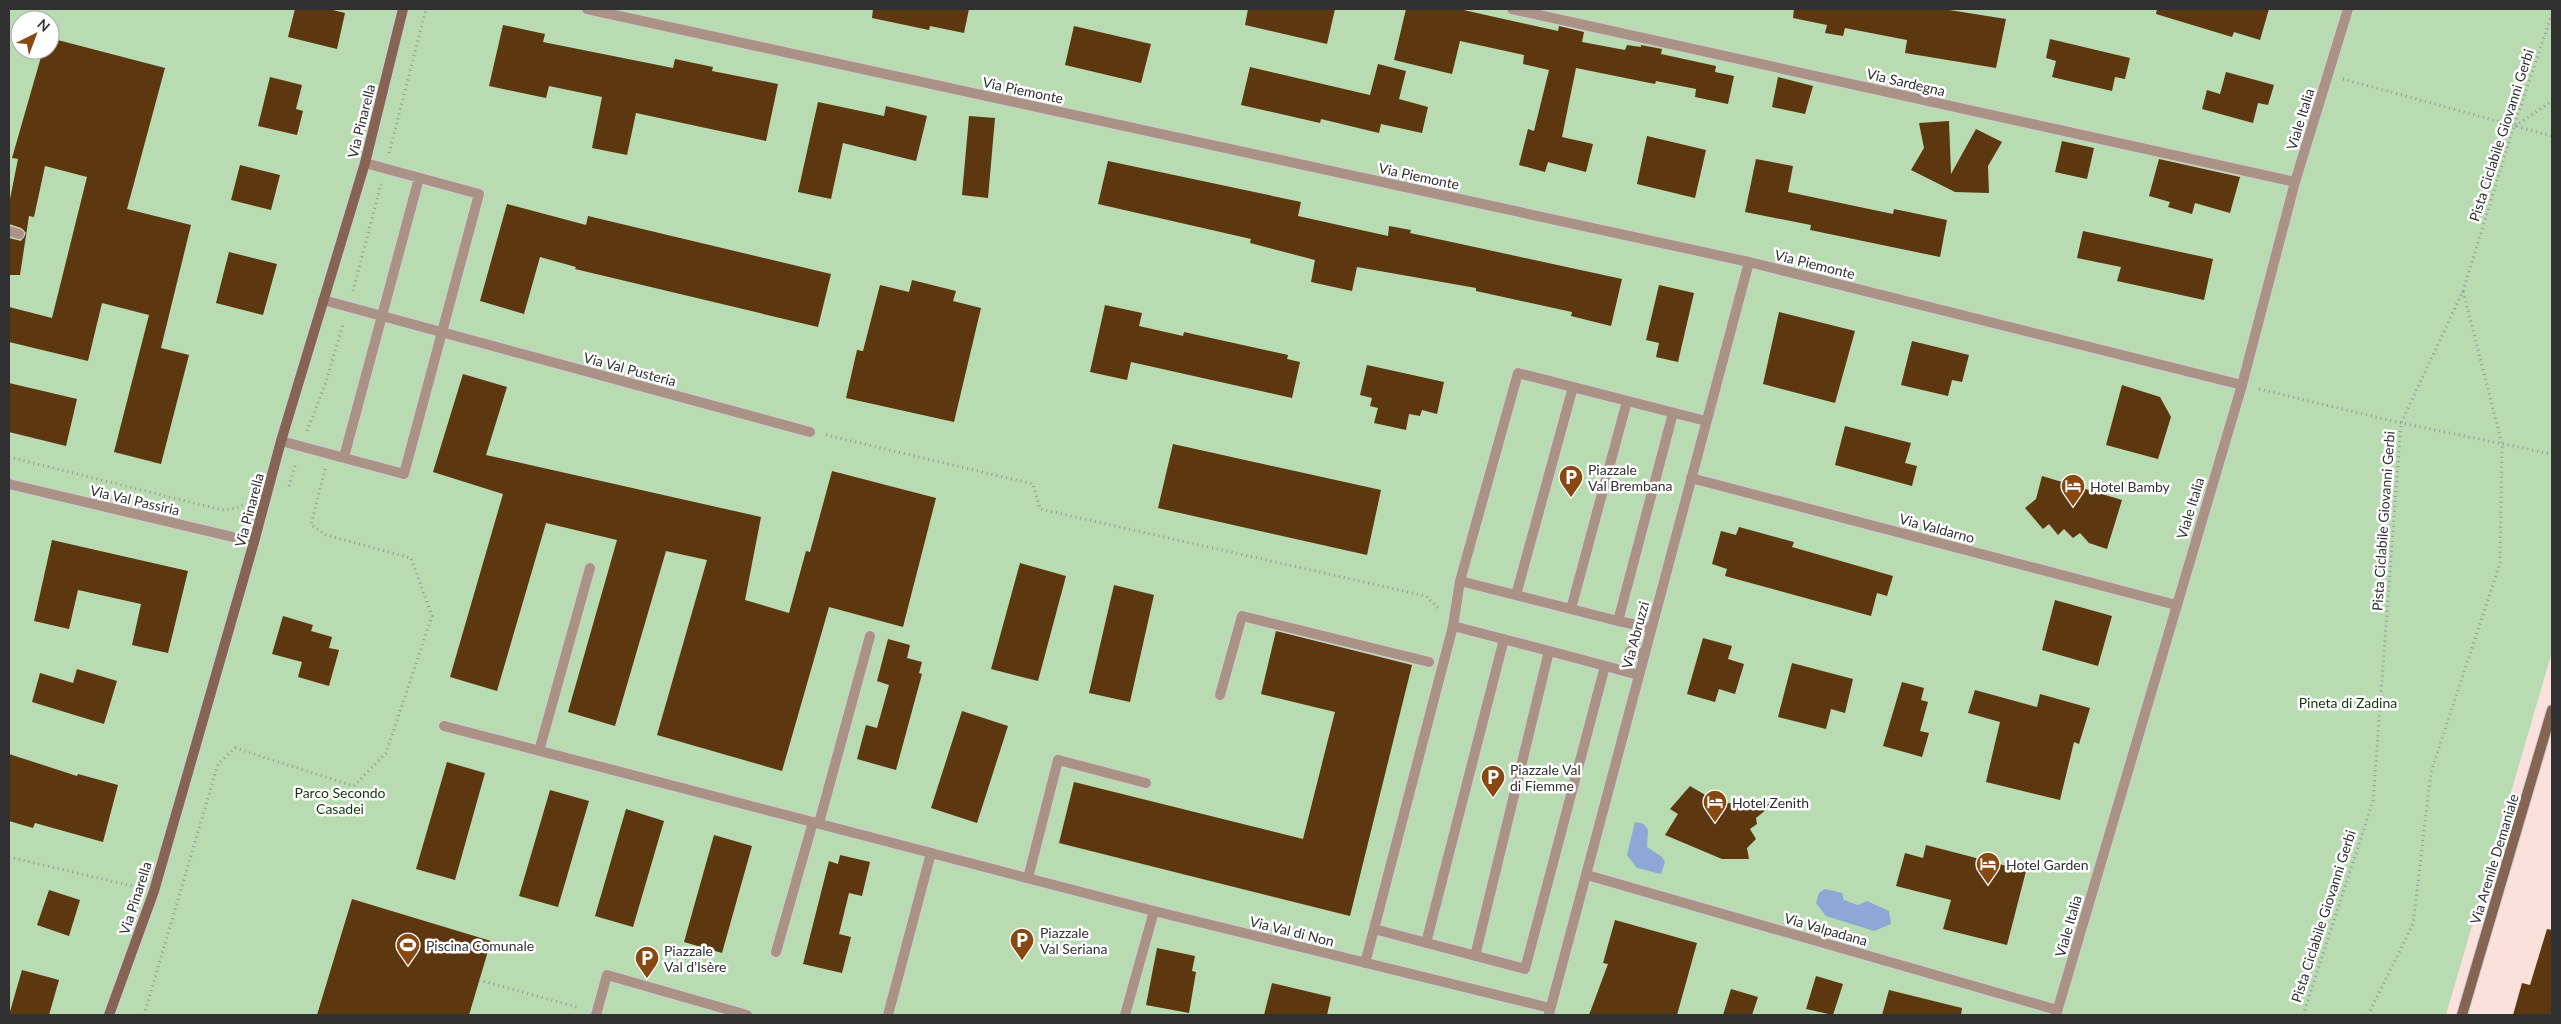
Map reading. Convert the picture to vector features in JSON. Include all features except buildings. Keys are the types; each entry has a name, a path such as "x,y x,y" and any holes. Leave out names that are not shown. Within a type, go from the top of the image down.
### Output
{"street":[{"name":"Via Pinarella","path":"109,1015 154,891 281,441 322,300 365,163 403,9"},
{"name":"Via Piemonte","path":"587,9 1749,262 2242,385"},
{"name":"Via Sardegna","path":"1512,9 2295,182"},
{"name":"Viale Italia","path":"2057,1013 2242,385 2295,182 2348,9"},
{"path":"281,441 404,474 479,194 365,163"},
{"path":"344,457 419,178"},
{"name":"Via Abruzzi","path":"1550,1012 1749,262"},
{"name":"Via Val Pusteria","path":"322,300 810,432"},
{"path":"1365,963 1453,626 1460,581 1518,373 1706,421"},
{"path":"1516,595 1573,387"},
{"path":"1571,609 1627,401"},
{"path":"1618,621 1673,413"},
{"name":"Via Valdarno","path":"1692,478 2176,605"},
{"name":"Via Val Passiria","path":"9,484 254,542"},
{"path":"539,751 590,568"},
{"path":"1460,581 1651,628"},
{"path":"1220,695 1242,616 1429,662"},
{"path":"1453,626 1638,675"},
{"path":"776,952 816,823 870,636"},
{"path":"1426,943 1504,640"},
{"path":"1475,956 1549,651"},
{"path":"1630,651 1644,654"},
{"path":"1374,929 1525,969 1605,666"},
{"name":"Via Arenile Demaniale","path":"2462,1015 2552,710"},
{"name":"Via Val di Non","path":"444,726 1550,1012"},
{"path":"1028,878 1058,760 1146,783"},
{"path":"888,1015 931,852"},
{"name":"Via Valpadana","path":"1587,875 2057,1013"},
{"path":"1125,1015 1154,911"},
{"path":"596,1015 607,975 747,1015"}],"path":[{"name":"Pista Ciclabile Giovanni Gerbi","path":"2302,1015 2373,801 2402,422 2463,291 2514,126 2552,14"},
{"path":"2328,74 2552,136"},
{"path":"2514,126 2552,101"},
{"path":"2368,1015 2413,924 2432,772 2500,563 2502,444 2463,291"},
{"path":"300,376 326,382"},
{"path":"2242,385 2552,454"},
{"path":"810,432 1033,484 1040,509 1426,596 1442,612"},
{"path":"144,1015 218,764 235,748 354,786 386,753 432,616 411,558 326,535 311,524 316,497 330,454"},
{"path":"9,457 222,510 237,508 248,502 250,496"},
{"path":"9,857 154,891"},
{"path":"480,980 580,1008"}],"shaded area":[{"path":"2552,652 2552,1015 2446,1015"}],"green space":[{"path":"9,9 2552,9 2552,652 2446,1015 9,1015"}],"water":[{"path":"1635,822 1644,824 1648,830 1647,847 1662,857 1665,862 1661,874 1637,868 1627,855"},
{"path":"1825,889 1842,893 1844,900 1858,905 1867,901 1889,911 1891,924 1874,931 1826,916 1816,903 1819,893"}],"place":[{"name":"Piazzale Val Brembana","path":"1571,498"},
{"name":"Hotel Bamby","path":"2073,507"},
{"name":"Piazzale Val di Fiemme","path":"1493,798"},
{"name":"Hotel Zenith","path":"1715,823"},
{"name":"Hotel Garden","path":"1988,885"},
{"name":"Piazzale Val Seriana","path":"1022,961"},
{"name":"Piscina Comunale","path":"408,966"},
{"name":"Piazzale Val d'Isère","path":"647,979"}],"park label":[{"name":"Pineta di Zadina","path":"2348,702"},
{"name":"Parco Secondo Casadei","path":"340,800"}]}
